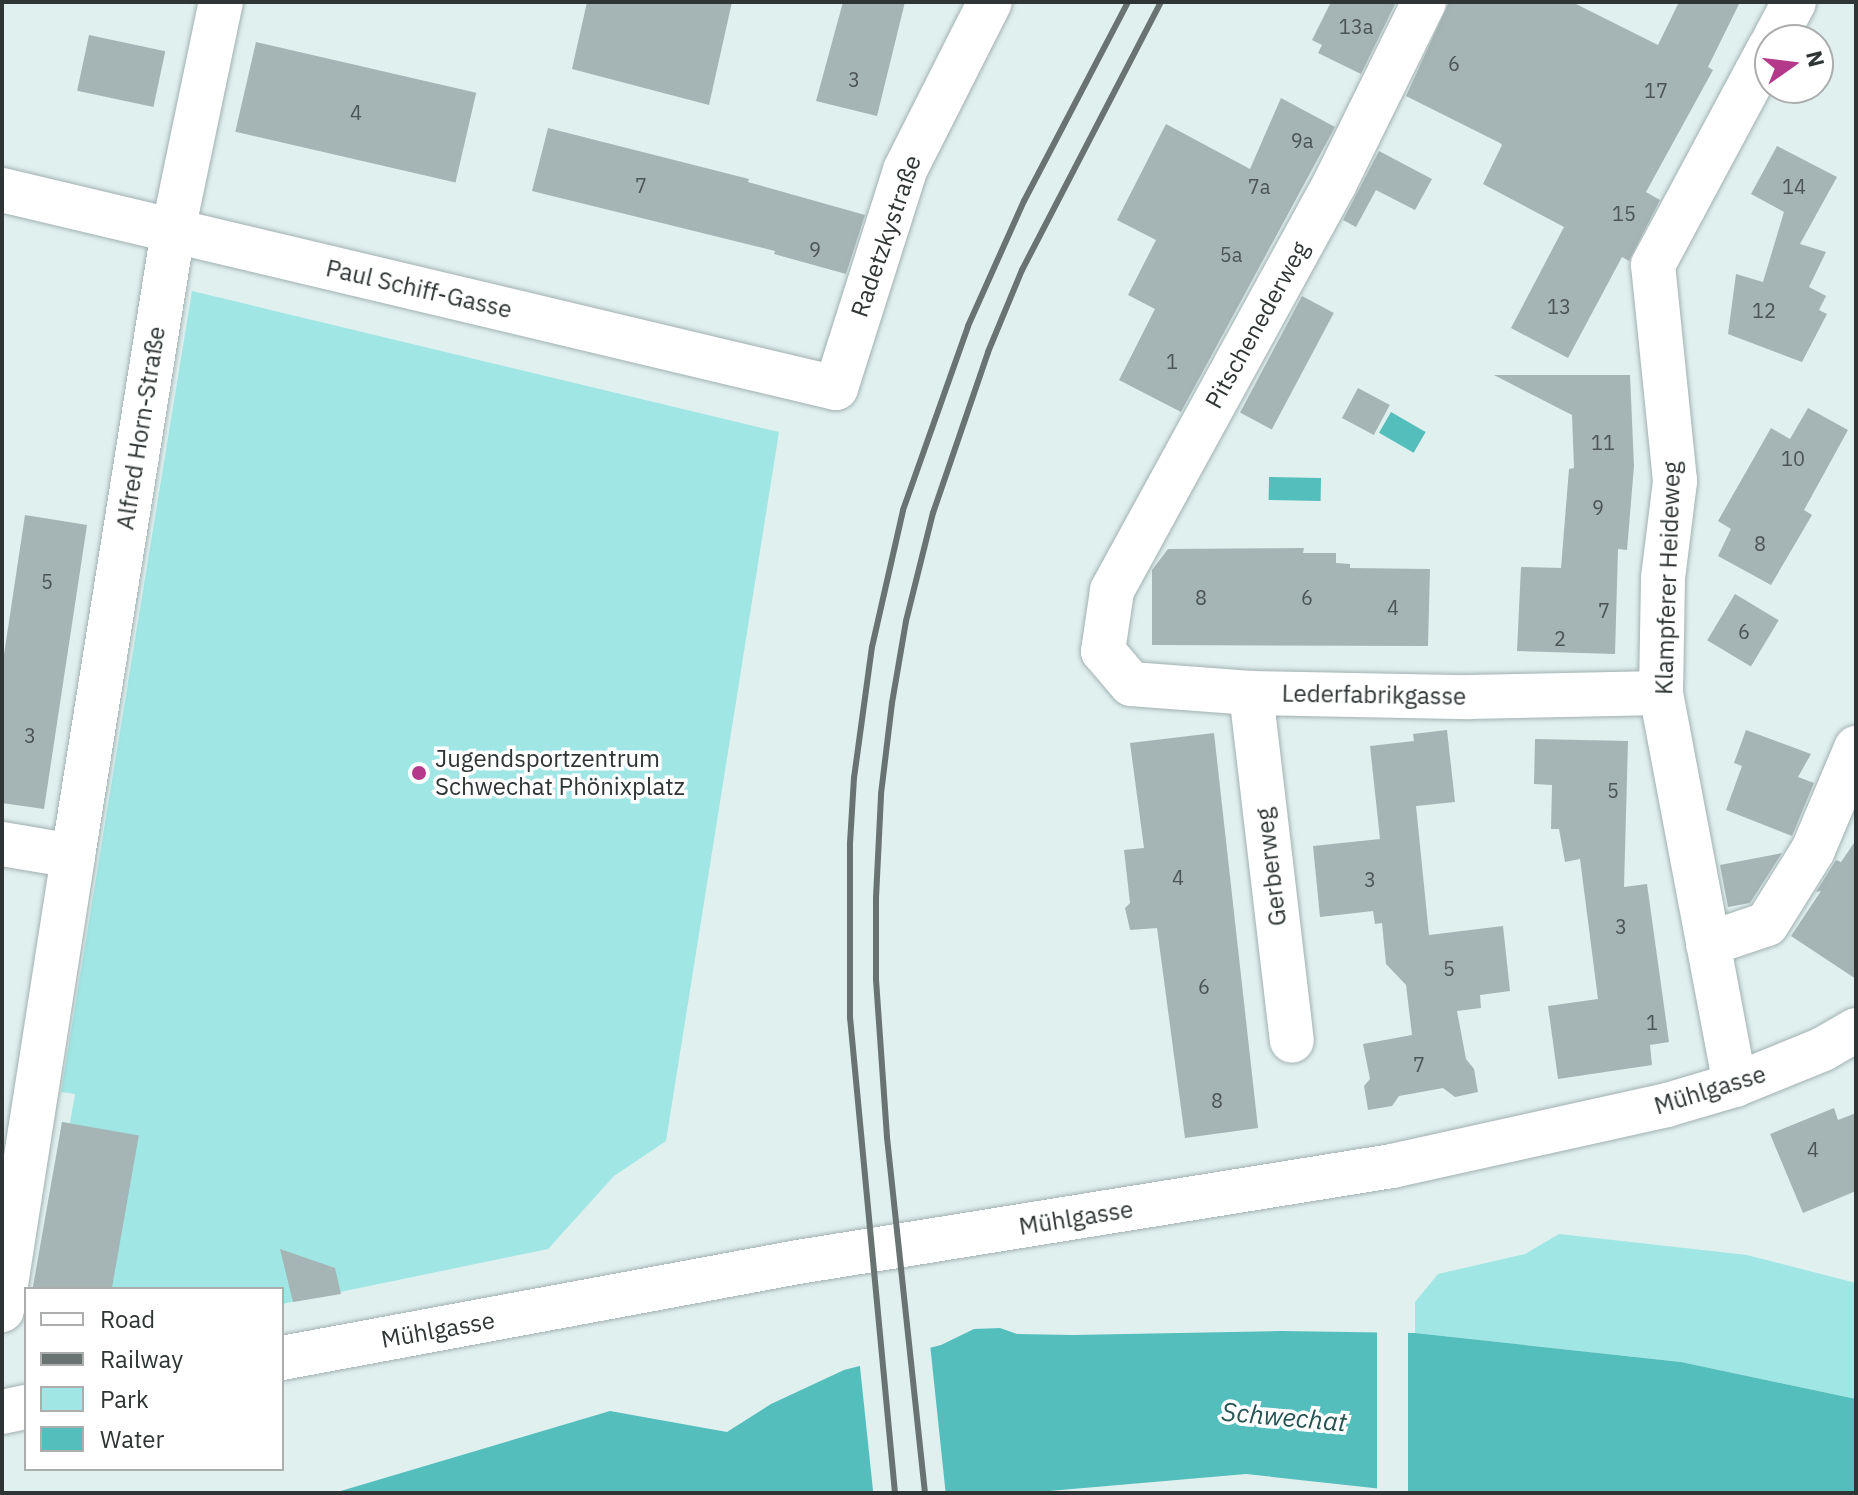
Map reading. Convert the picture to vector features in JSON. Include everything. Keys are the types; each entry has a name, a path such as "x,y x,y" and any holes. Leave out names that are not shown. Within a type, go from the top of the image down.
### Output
{"street":[{"name":"Alfred Horn-Straße","path":"2,1310 59,853 173,231 221,2"},
{"name":"Radetzkystraße","path":"836,388 905,170 990,2"},
{"name":"Pitschenederweg","path":"1103,651 1112,591 1335,183 1424,2"},
{"path":"1782,24 1794,2"},
{"name":"Klampferer Heideweg","path":"1735,1085 1661,693 1663,578 1675,481 1653,265 1754,77"},
{"name":"Paul Schiff-Gasse","path":"2,190 836,388"},
{"name":"Lederfabrikgasse","path":"1103,651 1131,684 1251,693 1469,697 1661,693"},
{"name":"Gerberweg","path":"1251,693 1292,1041"},
{"path":"1708,944 1767,924 1813,850 1856,748"},
{"path":"2,844 59,853"},
{"name":"Mühlgasse","path":"284,1358 798,1262 1392,1166 1667,1105 1735,1085 1823,1049 1856,1030"},
{"path":"2,1412 24,1407"}],"green space":[{"name":"Jugendsportzentrum Schwechat Phönixplatz","path":"192,291 779,432 666,1141 614,1176 548,1249 284,1304 284,1287 36,1287 62,1122 70,1123 75,1094 61,1092"},
{"path":"1559,1234 1747,1255 1856,1283 1856,1399 1681,1362 1415,1333 1415,1302 1438,1274 1525,1254"}],"water":[{"path":"1391,412 1426,432 1414,453 1379,433"},
{"path":"1269,477 1321,478 1321,501 1269,500"},
{"name":"Schwechat","path":"1000,1328 1017,1334 1073,1335 1281,1331 1415,1333 1681,1362 1856,1399 1856,1493 1419,1493 1246,1474 1026,1493 334,1493 610,1411 727,1432 771,1404 844,1370 941,1345 974,1329"}],"pier":[{"path":"1377,1329 1408,1329 1408,1492 1377,1492"},
{"path":"930,1344 946,1493 873,1493 858,1352"}],"building":[{"path":"587,2 732,2 709,105 572,69"},
{"path":"843,2 905,2 877,116 816,101"},
{"path":"1331,2 1396,2 1361,74 1318,53 1322,45 1312,40"},
{"path":"1449,2 1572,2 1658,45 1679,2 1740,2 1708,67 1713,70 1646,192 1660,200 1629,261 1622,257 1568,358 1511,328 1564,227 1483,184 1502,145 1500,143 1406,96"},
{"path":"89,35 165,51 153,107 77,91"},
{"path":"256,42 476,93 456,182 235,132"},
{"path":"1281,98 1335,127 1181,412 1119,380 1155,309 1128,295 1156,240 1117,220 1166,124 1250,169"},
{"path":"548,128 749,179 748,182 865,215 846,274 774,254 775,251 532,191"},
{"path":"1777,146 1837,177 1800,244 1826,252 1809,287 1826,296 1819,310 1827,314 1802,362 1728,334 1736,274 1763,282 1784,212 1751,194"},
{"path":"1379,151 1432,179 1415,210 1376,190 1356,227 1343,220"},
{"path":"1302,296 1334,313 1272,429 1240,413"},
{"path":"1494,375 1630,375 1634,466 1627,550 1618,549 1615,654 1517,651 1521,567 1561,568 1569,469 1574,468 1572,415"},
{"path":"1358,388 1390,405 1374,435 1342,418"},
{"path":"1808,408 1848,430 1804,510 1812,515 1771,585 1718,556 1731,529 1718,521 1771,428 1790,439"},
{"path":"25,515 87,525 44,809 2,803 2,668"},
{"path":"1304,548 1303,553 1336,553 1336,563 1350,564 1350,568 1430,569 1428,646 1152,645 1152,570 1168,549"},
{"path":"1735,594 1779,620 1751,667 1707,640"},
{"path":"1447,730 1455,802 1416,806 1429,935 1503,926 1510,991 1480,995 1481,1008 1457,1011 1466,1059 1474,1069 1478,1092 1455,1097 1443,1088 1399,1096 1392,1106 1368,1110 1364,1086 1370,1079 1363,1044 1412,1035 1406,985 1386,964 1382,923 1375,924 1373,911 1320,917 1313,846 1380,839 1370,746 1414,741 1413,734"},
{"path":"1746,730 1811,754 1798,777 1814,783 1792,836 1726,810 1742,766 1734,763"},
{"path":"1214,733 1258,1128 1185,1138 1157,928 1130,930 1125,908 1130,903 1124,850 1144,848 1130,743"},
{"path":"1535,739 1628,741 1624,887 1647,884 1669,1042 1650,1045 1652,1065 1558,1079 1548,1006 1598,999 1580,859 1565,862 1559,829 1551,829 1552,785 1534,784"},
{"path":"1856,840 1856,979 1791,936 1821,891 1816,892 1836,860 1841,862"},
{"path":"1782,853 1750,903 1728,907 1720,865"},
{"path":"1834,1108 1838,1120 1856,1113 1856,1191 1803,1213 1770,1134"},
{"path":"62,1122 139,1136 112,1287 33,1287"},
{"path":"280,1249 335,1268 341,1294 293,1302"}],"railway":[{"path":"895,1493 850,1018 850,843 854,778 872,647 903,510 968,326 1024,201 1128,2"},
{"path":"925,1493 887,1137 876,979 881,794 892,703 906,621 933,513 988,352 1022,270 1161,2"}],"place":[{"name":"Jugendsportzentrum Schwechat Phönixplatz","path":"419,773"}]}
